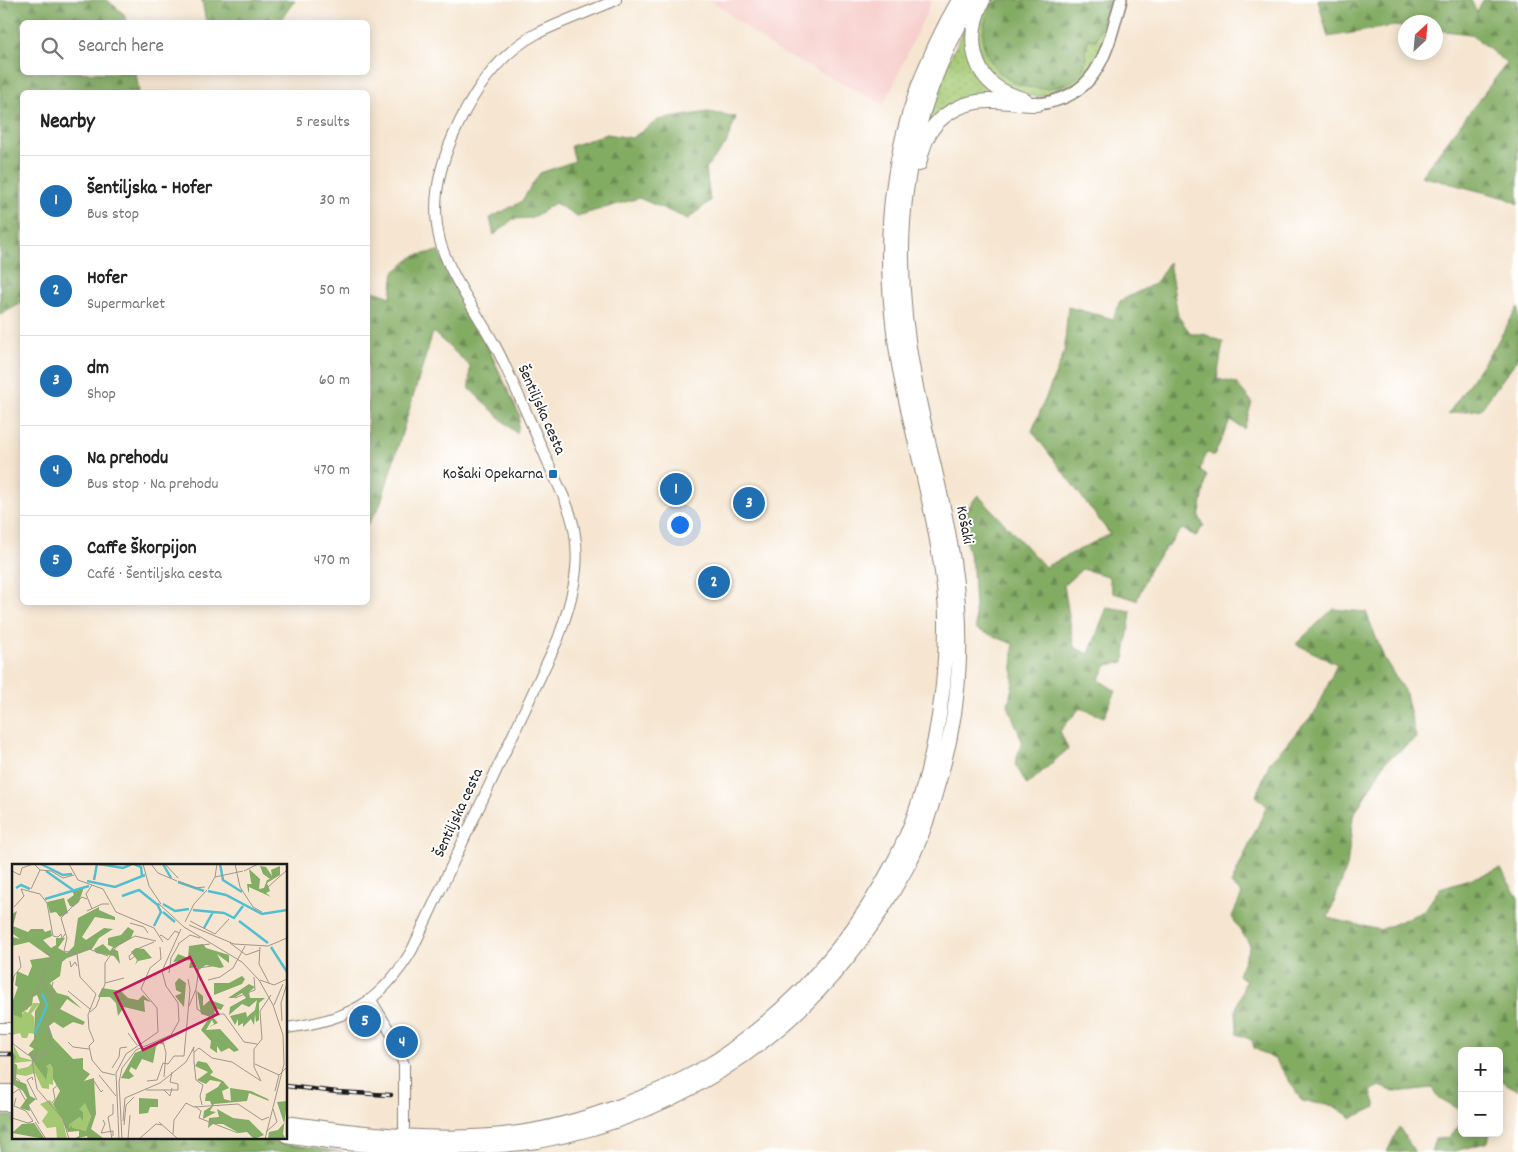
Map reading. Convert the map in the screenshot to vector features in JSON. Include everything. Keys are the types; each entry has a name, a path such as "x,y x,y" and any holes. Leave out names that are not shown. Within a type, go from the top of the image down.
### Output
{"highway":[{"name":"Košaki","path":"288,1123 374,1133 462,1138 518,1133 580,1121 656,1093 716,1061 776,1015 826,964 861,919 897,858 918,806 931,760 945,663 946,615 943,577 933,514 902,381 888,281 889,241 896,163 906,121 936,43 959,0"},
{"path":"903,214 918,126 930,89 949,46 974,0"},
{"path":"983,0 976,15 972,32 973,46 978,65 989,80 998,88 1037,104"},
{"path":"903,214 927,137 941,119 952,110 970,103 990,100 1037,104"},
{"name":"Košaki","path":"288,1135 377,1146 445,1149 483,1148 534,1142 582,1132 622,1119 665,1102 710,1079 784,1025 836,973 879,915 909,863 930,810 945,763 955,706 959,662 954,563 906,332 901,243 903,214"}],"main road":[{"path":"1037,104 1050,103 1069,96 1092,78 1108,47 1121,0"}],"street":[{"name":"Šentiljska cesta","path":"288,1028 336,1018 371,1000 401,968 412,950 558,639 568,611 573,594 577,548 576,534 566,504 537,434 495,345 448,261 440,240 437,221 437,197 443,163 456,129 493,69 511,51 534,35 616,0"},
{"path":"371,1000 395,1040 404,1066 404,1127"}],"shaded area":[{"path":"711,0 932,0 884,105 776,50"}],"green space":[{"path":"0,0 107,0 124,14 126,20 20,20 20,75 136,75 139,90 20,90 20,304 0,315"},
{"path":"202,0 295,0 280,20 206,20"},
{"path":"986,0 999,0 986,16 984,47 1083,70 1088,39 1096,40 1109,0 1115,0 1099,56 1089,72 1075,85 1060,93 1043,96 1026,95 1010,89 996,79 985,66 979,48 976,29"},
{"path":"999,0 1109,0 1096,40 1088,39 1082,72 1065,84 1041,88 1017,84 997,70 990,60 984,43 984,26 991,4 998,3"},
{"path":"1318,0 1471,0 1477,13 1483,0 1518,0 1518,204 1506,198 1421,176 1507,63 1470,34 1443,31 1443,15 1398,15 1398,26 1328,37"},
{"path":"970,17 969,46 1012,98 983,98 924,131 944,72"},
{"path":"708,112 736,117 726,144 706,168 710,201 688,219 639,198 577,216 555,203 532,218 513,219 494,235 490,218 521,202 540,173 575,161 571,146 607,134 632,138 658,120"},
{"path":"438,251 486,343 520,416 517,434 469,388 470,366 433,332 380,505 370,521 370,290 391,297 394,272 414,256"},
{"path":"1169,262 1178,316 1191,334 1204,334 1223,342 1217,379 1236,383 1252,402 1244,429 1230,420 1214,456 1207,452 1200,470 1207,476 1199,517 1204,525 1196,536 1182,529 1151,566 1137,600 1113,593 1108,576 1082,569 1064,585 1074,647 1089,654 1107,607 1131,611 1124,662 1107,665 1099,680 1116,691 1104,717 1080,708 1060,731 1068,749 1027,785 1015,764 1022,741 1008,705 1013,682 1013,644 976,629 973,570 960,517 978,495 1045,567 1110,534 1032,431 1064,353 1068,307 1113,319 1120,301 1156,283"},
{"path":"1518,307 1518,358 1481,409 1448,414 1495,346"},
{"path":"1333,609 1366,612 1384,658 1406,694 1416,738 1385,762 1353,816 1347,867 1328,918 1380,930 1424,911 1440,888 1501,869 1518,898 1518,1090 1503,1082 1503,1047 1458,1047 1458,1109 1438,1097 1432,1088 1394,1092 1380,1086 1371,1091 1376,1107 1352,1118 1334,1106 1302,1101 1276,1060 1254,1048 1252,1040 1237,1034 1236,1009 1246,980 1238,975 1250,945 1232,917 1242,894 1231,884 1267,806 1256,796 1270,762 1317,710 1337,664 1296,644"},
{"path":"0,1116 12,1116 12,1140 259,1140 343,1152 0,1152"},
{"path":"1399,1127 1414,1151 1414,1152 1387,1152"},
{"path":"1458,1127 1458,1137 1489,1137 1488,1142 1452,1152 1431,1152 1435,1139 1449,1138"}],"railway":[{"path":"0,1054 12,1054"},
{"path":"288,1086 337,1092 391,1095"}],"place":[{"name":"Košaki Opekarna","path":"553,474"},
{"name":"Šentiljska - Hofer","path":"676,489"},
{"name":"dm","path":"749,503"},
{"name":"Hofer","path":"714,582"},
{"name":"Caffe Škorpijon","path":"365,1021"},
{"name":"Na prehodu","path":"402,1042"}]}
